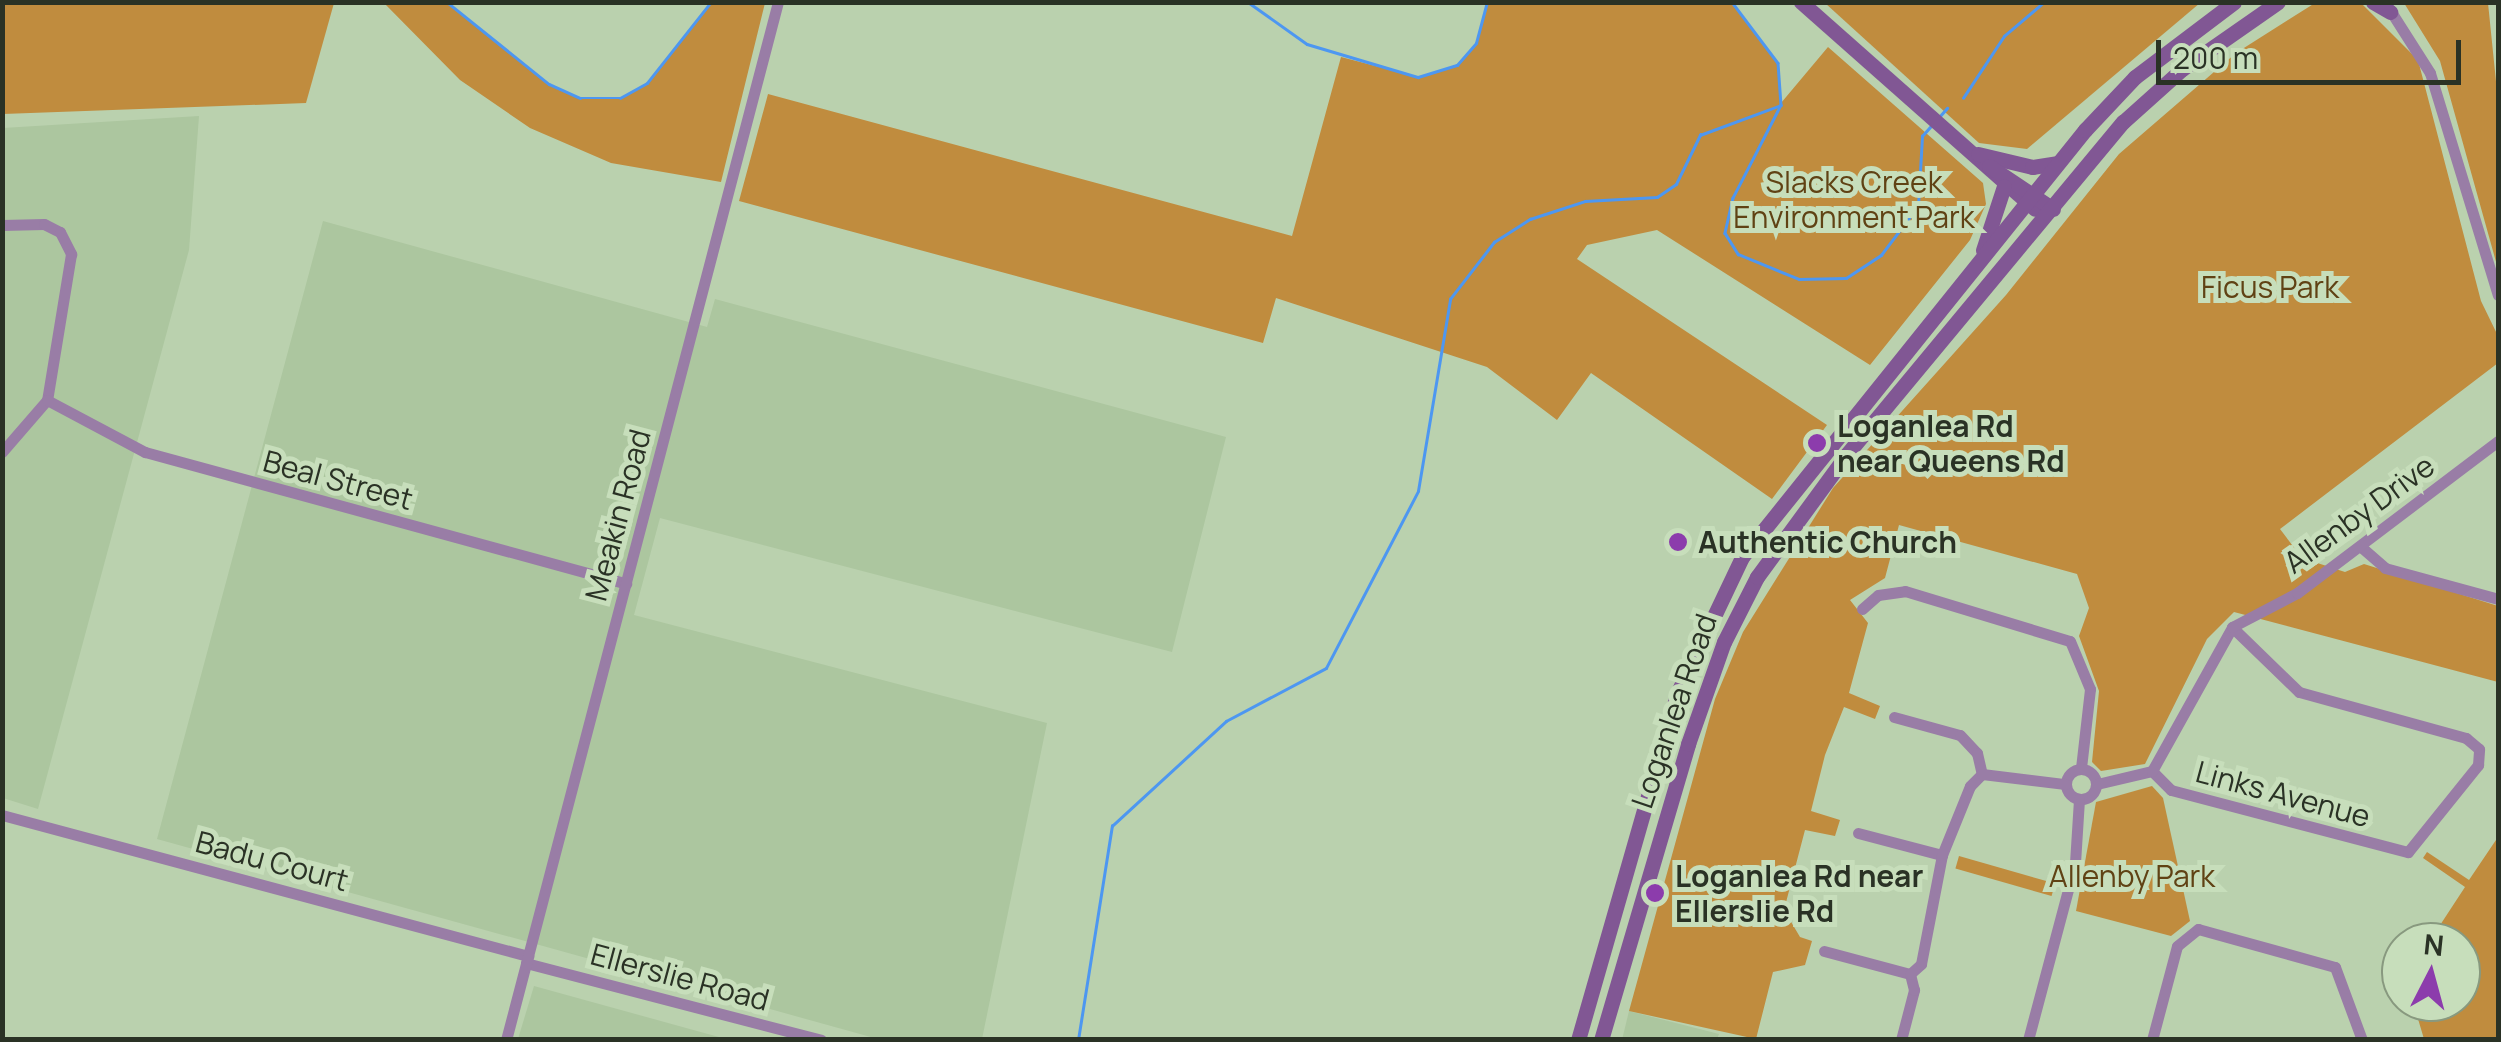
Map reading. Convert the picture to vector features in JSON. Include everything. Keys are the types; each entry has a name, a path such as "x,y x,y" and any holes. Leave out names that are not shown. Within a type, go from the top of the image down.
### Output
{"main road":[{"path":"1801,2 1832,35 2049,213"},
{"name":"Loganlea Road","path":"1578,1040 1672,711 1715,604 1771,515 1976,268 2057,163 2136,78 2234,2"},
{"name":"Loganlea Road","path":"1601,1040 1694,727 1756,577 1828,478 2148,98 2278,2"},
{"path":"2373,2 2387,7"},
{"path":"1974,153 2032,167 2057,163"},
{"path":"1989,166 2004,186 2031,198"},
{"path":"1976,268 2004,186"}],"street":[{"name":"Meakin Road","path":"506,1040 778,2"},
{"path":"2387,7 2430,73 2498,295"},
{"path":"2,225 44,224 60,232 71,254 46,400 2,452"},
{"name":"Beal Street","path":"46,400 179,462 626,584"},
{"name":"Allenby Drive","path":"2232,627 2298,593 2498,441"},
{"path":"2360,546 2385,568 2498,599"},
{"path":"1862,609 1878,595 1905,591 2070,641 2090,688 2080,768 2066,784"},
{"path":"2028,1040 2075,863 2080,799 2096,784 2152,771 2232,627"},
{"name":"Links Avenue","path":"2152,771 2171,790 2408,852 2478,765 2479,749 2466,738 2299,692 2232,627"},
{"path":"1894,717 1960,734 1977,753 1982,774 1942,855 1921,964 1910,974"},
{"path":"2080,768 2096,784"},
{"path":"1982,774 2066,784 2080,799"},
{"name":"Badu Court","path":"2,815 527,960"},
{"path":"1858,833 1942,855"},
{"path":"2152,1040 2177,946 2190,930 2335,968 2362,1040"},
{"path":"1824,951 1910,974"},
{"name":"Ellerslie Road","path":"527,960 821,1040"},
{"path":"1900,1040 1914,990 1910,974"}],"shaded area":[{"path":"199,116 189,250 38,809 3,798 3,128"},
{"path":"323,221 707,327 715,299 1226,437 1172,652 660,518 634,615 1047,723 982,1039 878,1039 157,839"},
{"path":"534,986 726,1039 518,1039"},
{"path":"1629,1011 1719,1034 1717,1039 1622,1040"}],"green space":[{"path":"2,3 334,3 306,103 3,114"},
{"path":"384,3 447,3 549,84 580,98 620,98 647,83 711,3 765,3 721,182 611,163 530,128 460,80"},
{"path":"1487,3 1732,3 1778,63 1781,103 1828,47 1983,183 1986,204 1970,240 1870,365 1657,230 1587,245 1577,259 1827,425 1772,499 1591,373 1557,420 1487,367 1276,298 1263,343 739,201 768,94 1292,236 1341,57 1418,77 1457,65 1476,43"},
{"name":"Slacks Creek Environment Park","path":"1825,3 2200,3 2027,149 1979,143"},
{"name":"Ficus Park","path":"2315,3 2361,3 2418,60 2481,301 2498,336 2498,363 2280,529 2302,558 2345,572 2364,564 2498,606 2498,682 2234,612 2207,639 2145,764 2101,771 2092,762 2099,691 2079,636 2089,608 2077,574 1899,525 1885,578 1850,600 1868,623 1849,693 1880,706 1875,719 1844,707 1825,755 1811,811 1840,820 1835,836 1805,830 1784,910 1800,937 1812,941 1805,965 1773,972 1756,1039 1629,1011 1715,699 1743,632 1833,488 2006,295 2119,154 2236,53"},
{"path":"2404,3 2488,3 2498,101 2498,269 2440,61"},
{"name":"Allenby Park","path":"2152,786 2163,798 2190,921 2171,936 2076,911 2096,802"},
{"path":"2498,837 2498,1039 2424,1039 2419,1022 2481,1022 2481,922 2442,922 2465,887 2423,858 2427,852 2469,880"},
{"path":"1959,856 2055,884 2052,896 1955,868"}],"waterway":[{"path":"447,2 549,84 580,98 620,98 647,83 711,2"},
{"path":"1248,2 1307,44 1418,77 1457,65 1476,43 1487,2"},
{"path":"1732,2 1778,63 1781,105 1733,198 1725,233 1738,254 1799,279 1846,278 1881,255 1918,206 1922,136 1930,127"},
{"path":"1963,98 2004,36 2044,2"},
{"path":"1078,1040 1112,826 1226,721 1326,668 1418,491 1450,299 1494,242 1530,219 1585,201 1657,197 1676,184 1700,135 1781,105"},
{"path":"1939,117 1947,108"}],"place":[{"name":"Loganlea Rd near Queens Rd","path":"1817,443"},
{"name":"Authentic Church","path":"1678,542"},
{"name":"Loganlea Rd near Ellerslie Rd","path":"1655,893"}]}
